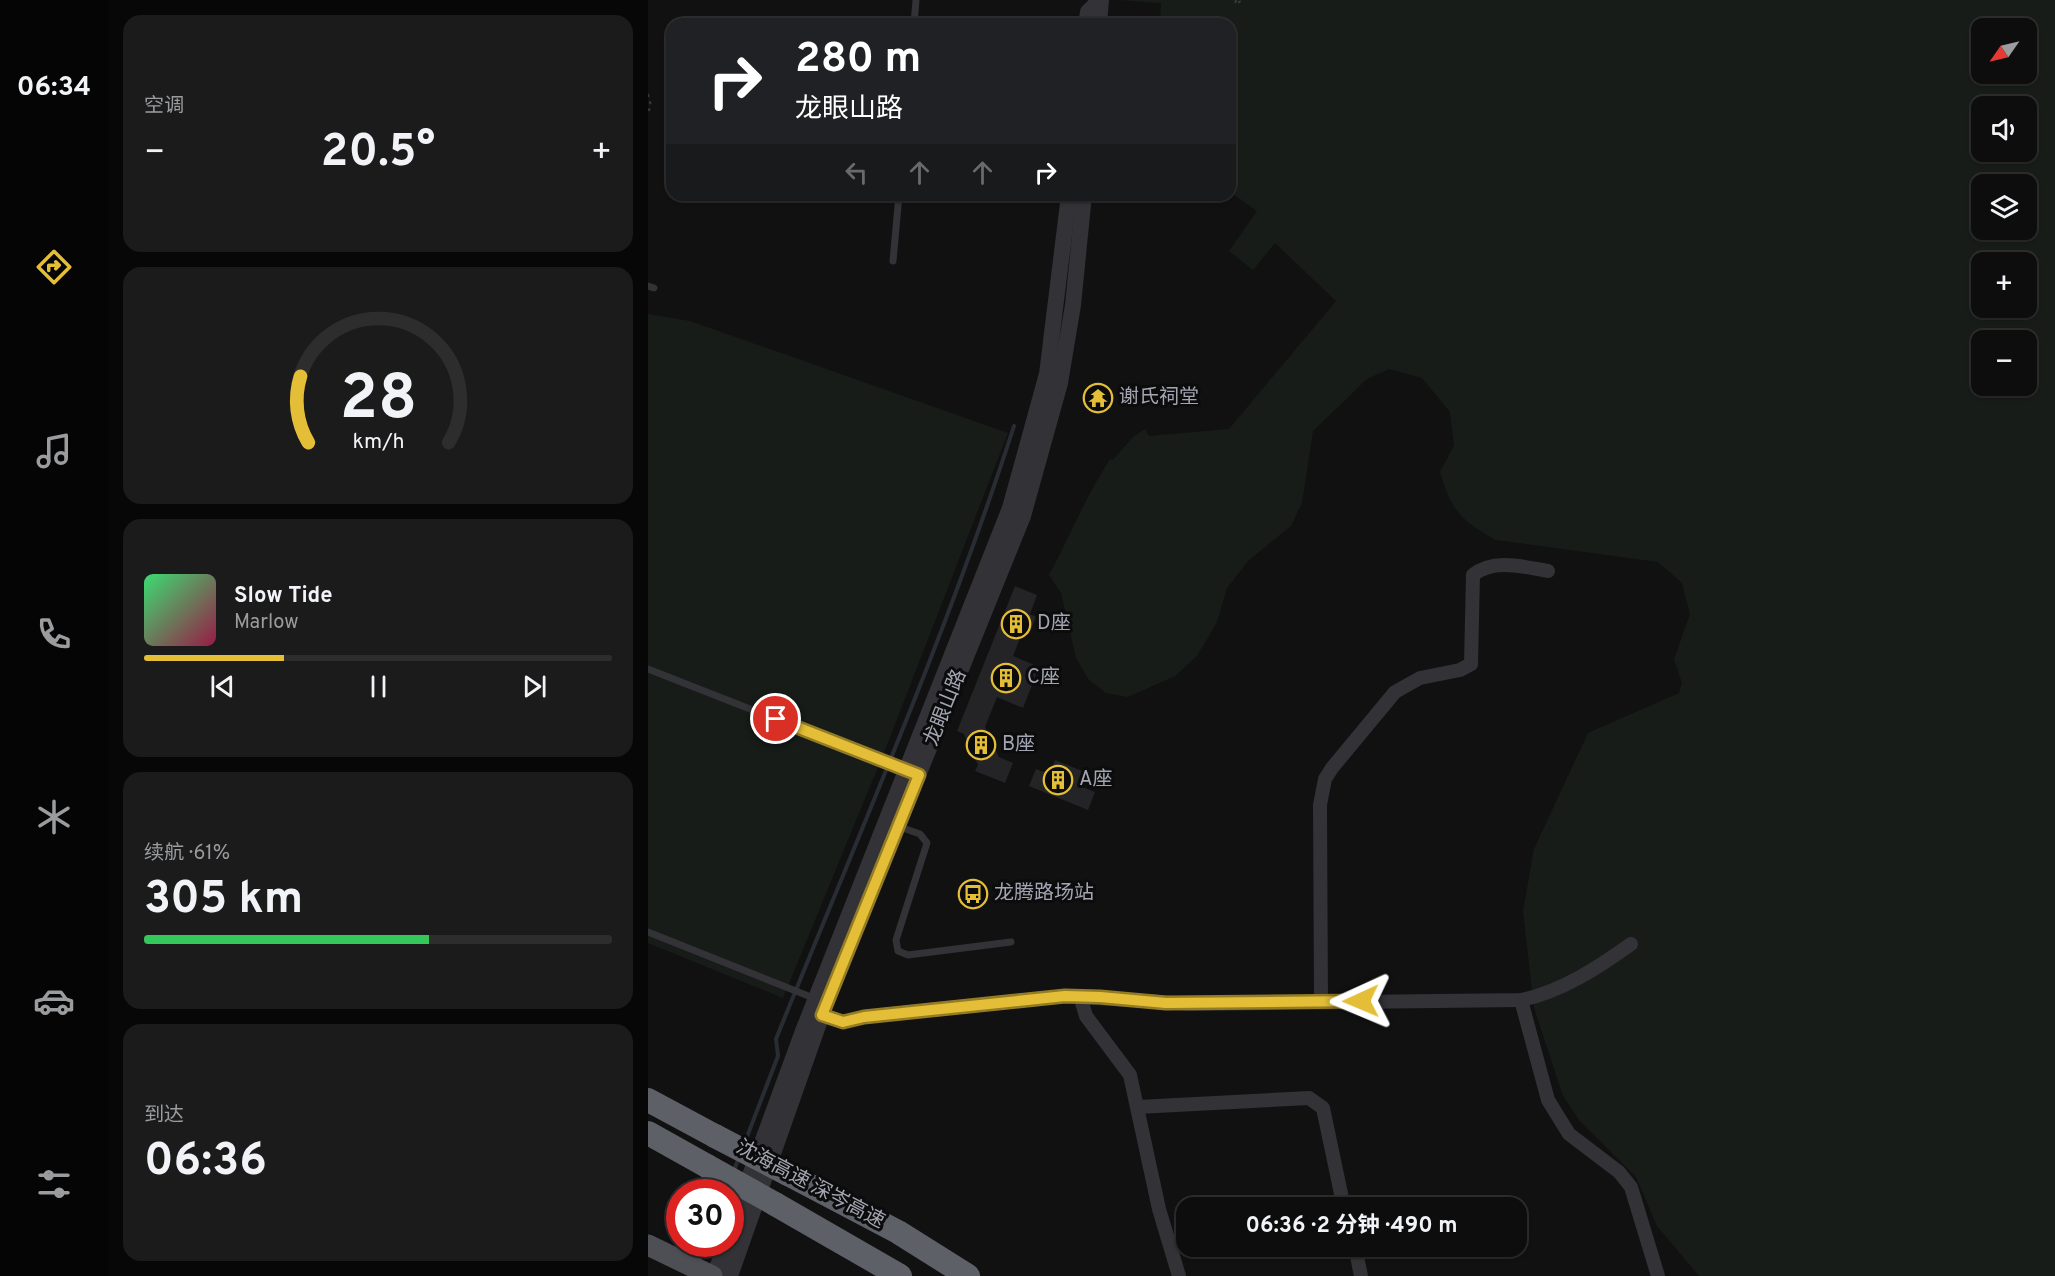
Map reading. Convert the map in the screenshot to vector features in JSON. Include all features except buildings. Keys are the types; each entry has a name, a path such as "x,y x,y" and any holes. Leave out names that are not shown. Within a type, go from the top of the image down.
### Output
{"highway":[{"name":"沈海高速 深岑高速","path":"648,1100 898,1232 968,1276"},
{"name":"沈海高速 深岑高速","path":"648,1132 900,1276"}],"main road":[{"path":"648,1245 713,1276"}],"street":[{"path":"1087,18 1088,12 1101,0"},
{"path":"1100,18 1101,0"},
{"name":"龙眼山路","path":"744,1195 892,824 906,770 1010,508 1047,374 1068,201"},
{"name":"龙眼山路","path":"906,770 1023,516 1039,466 1052,420 1066,347 1082,201"},
{"path":"1321,1002 1320,805 1325,779 1395,692 1420,678 1460,670 1471,664 1473,574 1488,566 1502,565 1548,571"},
{"path":"819,1007 848,1021 864,1017 1080,996 1166,1003 1521,1000 1543,994 1586,973 1631,944"},
{"path":"1080,996 1086,1016 1130,1075 1159,1209 1179,1276"},
{"path":"1521,1000 1548,1100 1569,1134 1619,1172 1631,1187 1658,1276"},
{"name":"龙眼山路","path":"730,1276 819,1007"},
{"path":"1138,1107 1309,1098 1317,1102 1326,1118 1342,1197"},
{"path":"713,1276 721,1257"},
{"path":"1357,1257 1361,1276"}],"lane":[{"path":"914,18 916,0"},
{"path":"893,261 898,201"},
{"path":"648,669 906,770"},
{"path":"892,824 920,834 927,843 896,940 898,951 908,955 1011,942"},
{"path":"648,932 800,992 819,1007"}],"path":[{"path":"1236,0 1235,4 1243,0"},
{"path":"648,94 651,106 648,112"}],"shaded area":[{"path":"1119,0 2055,0 2055,1276 1699,1276 1657,1226 1636,1177 1579,1120 1563,1096 1534,1008 1523,911 1534,849 1588,733 1679,693 1682,683 1674,659 1690,614 1682,583 1658,562 1496,540 1466,520 1448,496 1440,472 1454,445 1450,412 1422,378 1389,369 1367,379 1313,431 1302,503 1291,526 1249,560 1227,588 1217,622 1197,656 1175,676 1128,697 1106,693 1089,680 1076,658 1061,593 1049,575 1110,459 1113,460 1133,437 1145,429 1149,436 1229,429 1336,301 1275,243 1253,270 1229,251 1257,211 1236,196 1236,18 1160,18 1161,3"},
{"path":"648,314 690,321 1008,433 885,750 783,998 648,943"}],"waterway":[{"path":"745,1142 778,1056 776,1039 931,658 1014,426"},
{"path":"733,1173 739,1157"},
{"path":"699,1263 701,1257"}],"place":[{"name":"谢氏祠堂","path":"1098,398"},
{"name":"D座","path":"1016,624"},
{"name":"C座","path":"1006,678"},
{"name":"B座","path":"981,745"},
{"name":"A座","path":"1058,780"},
{"name":"龙腾路场站","path":"973,894"}],"route":[{"path":"776,719 919,775 822,1015 843,1022 864,1017 1065,996 1192,1004 1361,1001"}]}
